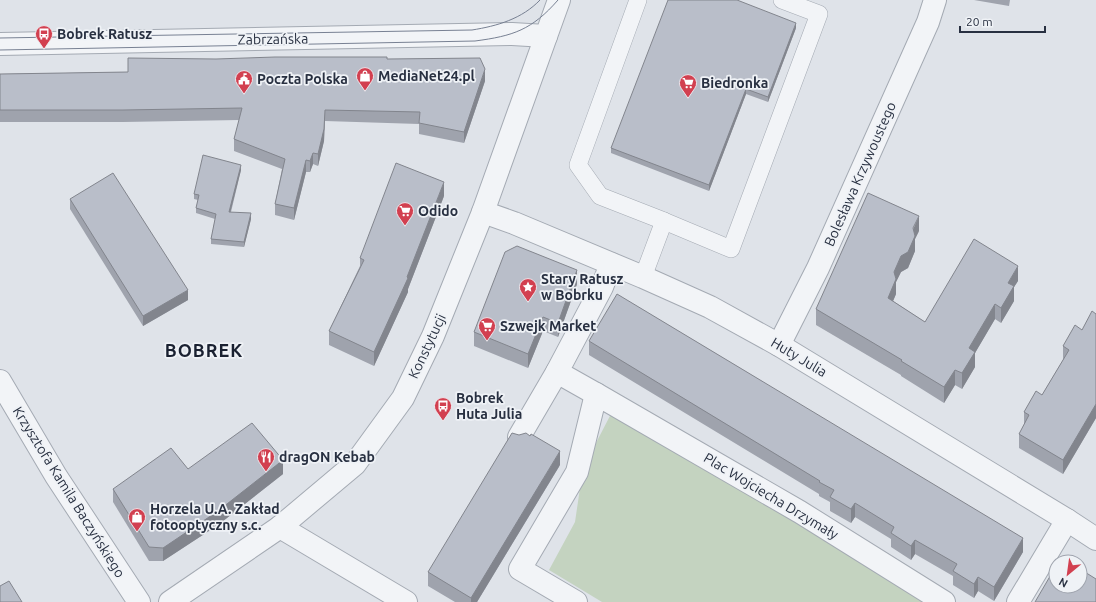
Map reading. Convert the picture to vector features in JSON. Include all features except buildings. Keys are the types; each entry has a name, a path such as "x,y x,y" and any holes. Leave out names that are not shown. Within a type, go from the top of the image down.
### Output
{"street":[{"name":"Konstytucji","path":"170,602 280,527 356,464 403,398 434,336 483,212 559,0"},
{"name":"Bolesława Krzywoustego","path":"779,345 818,268 928,22 935,0"},
{"name":"Zabrzańska","path":"0,44 512,34 546,36"},
{"name":"Huty Julia","path":"483,212 514,223 710,307 779,345 1096,539"},
{"path":"519,437 557,372 602,287 611,264"},
{"name":"Plac Wojciecha Drzymały","path":"557,372 800,512 944,602"},
{"name":"Krzysztofa Kamila Baczyńskiego","path":"0,381 56,476 139,602"},
{"path":"576,602 520,569 577,472 596,394"},
{"path":"1018,602 1067,520"},
{"path":"280,527 401,601"}],"lane":[{"path":"638,0 578,165 600,196 731,249 820,14 782,0"},
{"path":"643,277 664,221"}],"green space":[{"path":"612,412 927,602 602,602 549,570 575,522 583,468"}],"tram line":[{"path":"0,38 472,30 509,21 533,7 540,0"},
{"path":"0,50 475,41 500,37 521,30 549,10 558,0"}],"place":[{"name":"Bobrek Ratusz","path":"44,49"},
{"name":"MediaNet24.pl","path":"365,91"},
{"name":"Poczta Polska","path":"244,94"},
{"name":"Biedronka","path":"688,98"},
{"name":"Odido","path":"405,226"},
{"name":"Stary Ratusz w Bobrku","path":"528,302"},
{"name":"Szwejk Market","path":"487,341"},
{"name":"Bobrek Huta Julia","path":"443,421"},
{"name":"dragON Kebab","path":"266,472"},
{"name":"Horzela U.A. Zakład fotooptyczny s.c.","path":"137,532"}],"district":[{"name":"BOBREK","path":"204,351"}]}
